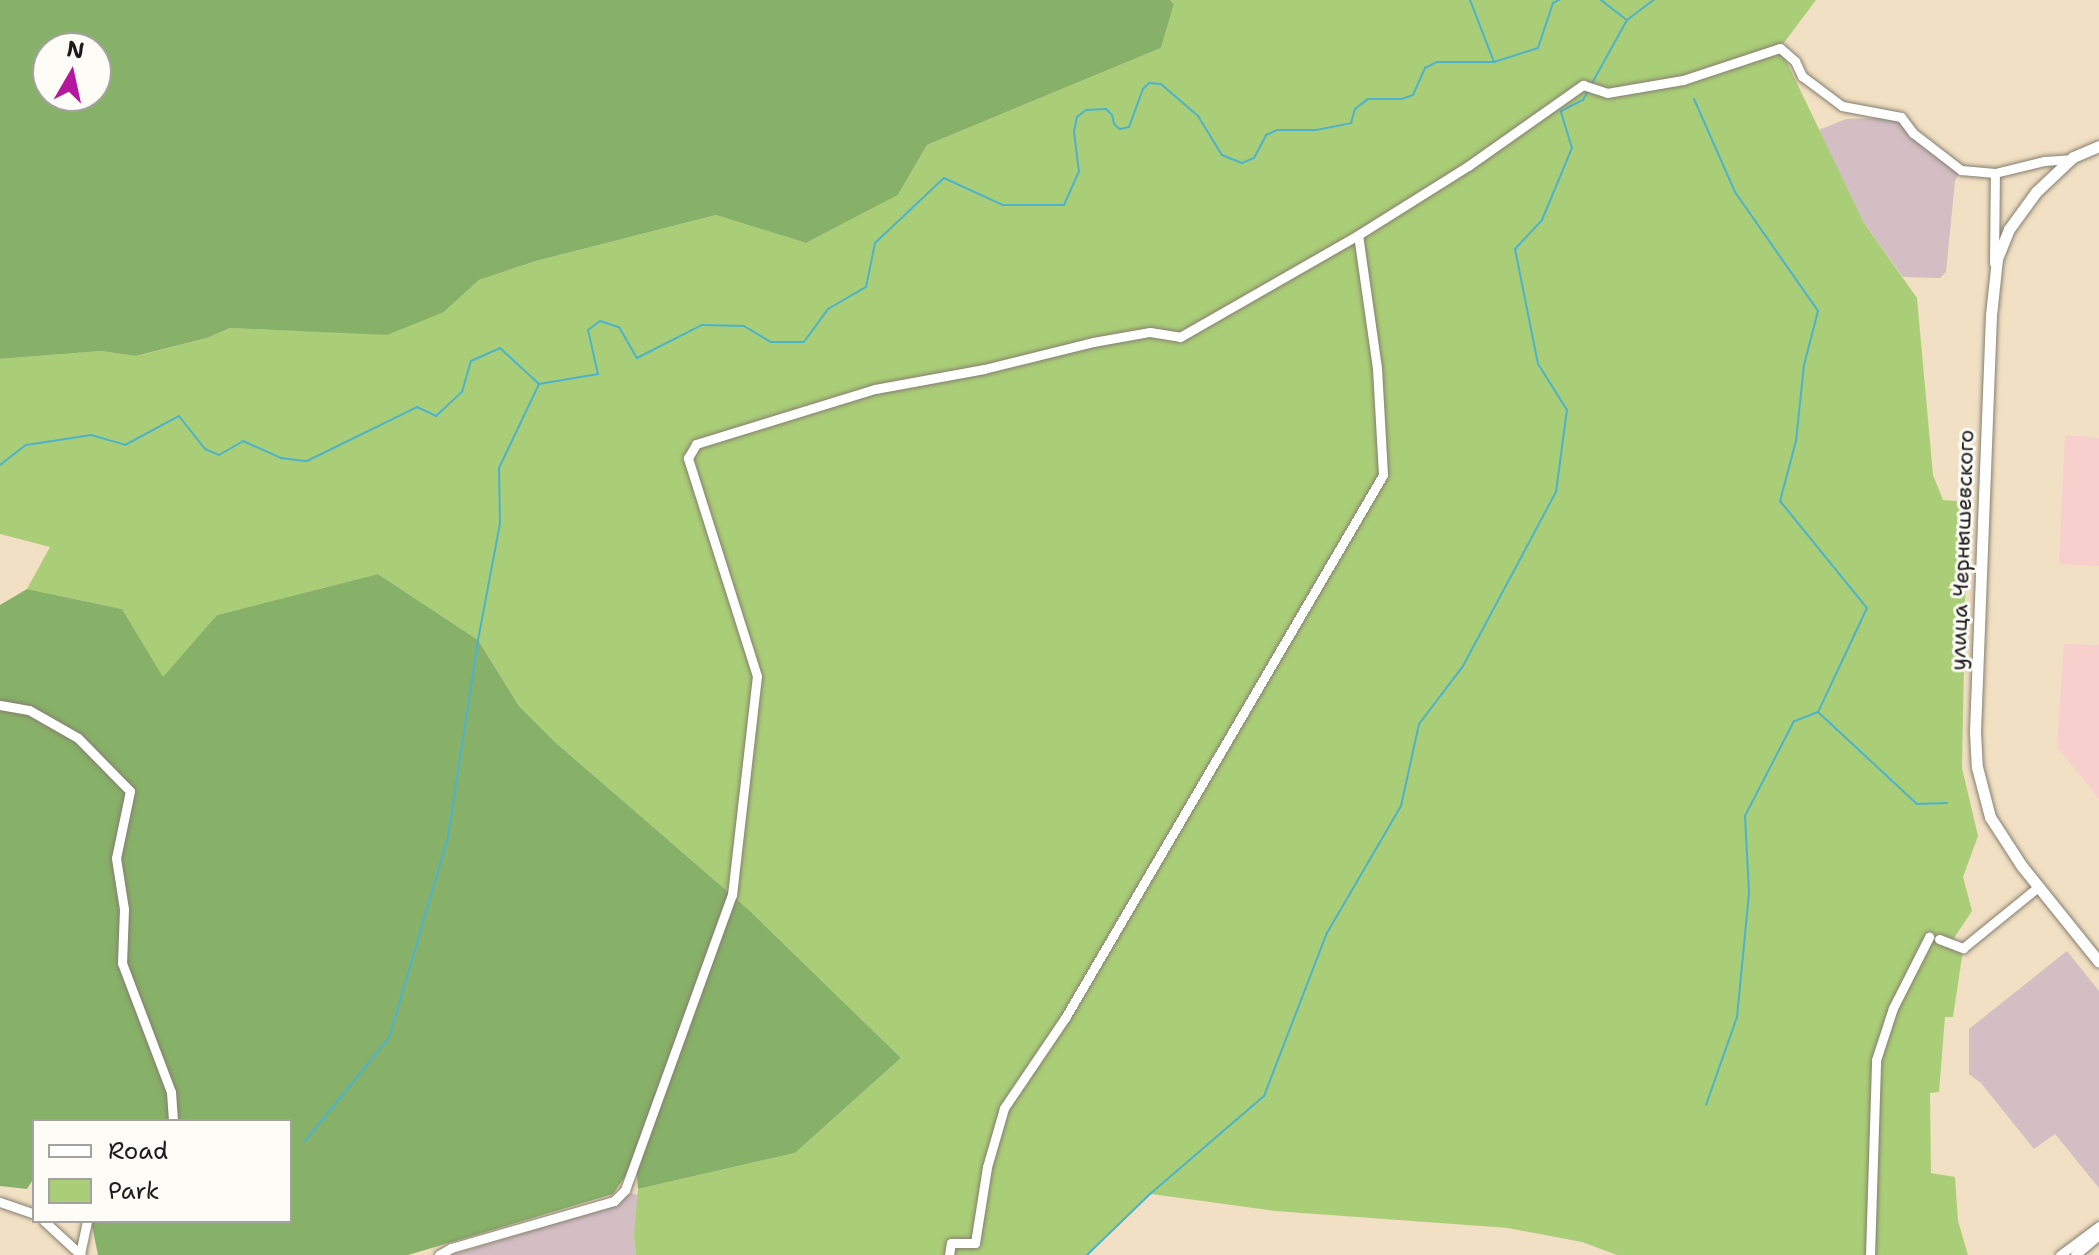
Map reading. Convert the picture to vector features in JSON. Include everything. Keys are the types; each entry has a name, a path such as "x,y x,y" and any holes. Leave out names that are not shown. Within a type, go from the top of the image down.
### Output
{"street":[{"path":"439,1255 451,1248 614,1201 625,1190 732,895 757,676 688,458 696,444 875,389 984,369 1093,342 1150,332 1180,337 1358,235 1468,166 1583,85 1607,93 1683,80 1780,48 1795,61 1802,76 1842,106 1901,117 1913,133 1961,170 1995,173 2044,161 2071,159"},
{"name":"улица Чернышевского","path":"2099,146 2071,159 2018,213 2002,244 1994,278 1975,732 1977,767 1990,817 2038,887 2099,962"},
{"path":"1994,278 1995,173"},
{"path":"949,1255 951,1243 975,1243 987,1167 1004,1108 1065,1018 1383,475 1377,368 1358,235"},
{"path":"0,705 29,710 78,738 130,791 116,858 124,909 122,963 171,1092 173,1119"},
{"path":"1870,1255 1876,1060 1893,1008 1934,938 1963,948 2038,887"},
{"path":"0,1202 32,1213"},
{"path":"46,1223 80,1254"},
{"path":"80,1254 87,1223"},
{"path":"2060,1255 2099,1226"},
{"path":"2075,1255 2099,1235"}],"shaded area":[{"path":"1901,117 1961,170 1955,181 1946,272 1940,278 1903,277 1864,223 1819,130 1846,119"},
{"path":"2065,435 2099,438 2099,566 2059,564"},
{"path":"2064,644 2099,645 2099,799 2057,747"},
{"path":"2067,951 2099,991 2099,1188 2055,1134 2034,1149 1981,1083 1969,1074 1969,1029"},
{"path":"628,1193 640,1195 634,1237 636,1255 451,1255 614,1206"}],"green space":[{"path":"0,0 1170,0 1174,4 1161,48 927,145 898,195 806,243 716,215 536,261 479,280 444,312 387,335 230,328 207,338 136,356 101,351 0,359"},
{"path":"1170,0 1816,0 1780,48 1864,223 1917,298 1933,475 1943,500 1967,502 1962,768 1978,836 1963,877 1972,911 1954,938 1963,950 1953,1017 1945,1017 1939,1092 1930,1093 1931,1173 1955,1177 1958,1221 1968,1255 1617,1255 1582,1242 1508,1228 1275,1211 1151,1194 1087,1255 636,1255 634,1237 638,1189 795,1153 901,1058 749,910 555,742 519,706 478,640 378,574 217,615 163,678 122,609 27,589 50,547 0,534 0,359 101,351 137,356 207,338 230,328 307,331 444,312 479,280 536,261 716,215 806,243 898,195 927,145 1161,48 1174,4"},
{"path":"378,574 478,640 519,706 555,742 749,910 901,1058 795,1153 638,1189 636,1161 613,1194 408,1255 98,1255 91,1223 292,1223 292,1119 32,1119 32,1181 27,1189 0,1186 0,605 27,589 122,609 163,677 217,615"}],"waterway":[{"path":"1470,0 1494,62"},
{"path":"0,465 26,445 91,435 125,445 179,416 205,449 219,455 243,441 281,458 307,461 417,407 436,416 462,392 471,361 500,348 539,384 598,374 588,330 600,321 619,327 637,358 702,325 744,326 771,342 804,342 828,309 866,287 875,243 944,178 1003,205 1064,205 1079,172 1074,132 1077,117 1086,110 1106,109 1120,129 1129,127 1143,89 1149,83 1161,84 1198,116 1222,155 1242,163 1254,158 1266,135 1277,130 1316,130 1351,123 1355,109 1368,99 1402,99 1413,95 1425,68 1437,62 1494,62 1538,48 1553,3 1559,0"},
{"path":"1601,0 1627,20 1654,0"},
{"path":"1591,85 1627,20"},
{"path":"1087,1255 1150,1194 1264,1096 1327,933 1401,806 1419,724 1463,666 1556,492 1567,410 1538,364 1515,249 1542,220 1572,148 1561,111 1583,100 1588,91"},
{"path":"1694,99 1735,192 1818,311 1804,365 1796,441 1780,501 1867,608 1818,712 1794,721 1745,816 1749,893 1737,1017 1706,1105"},
{"path":"305,1141 389,1038 448,837 478,640 500,524 499,468 539,384"},
{"path":"1818,712 1917,804 1947,803"}]}
